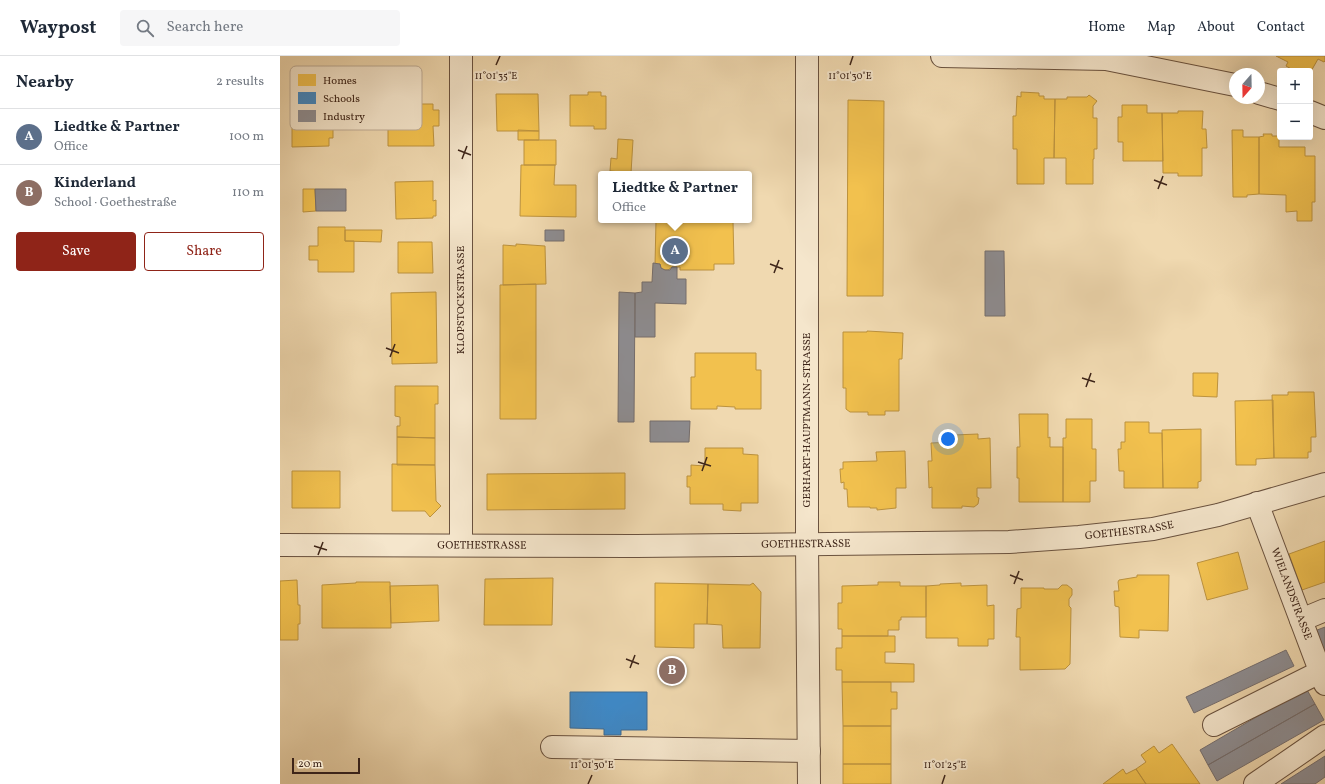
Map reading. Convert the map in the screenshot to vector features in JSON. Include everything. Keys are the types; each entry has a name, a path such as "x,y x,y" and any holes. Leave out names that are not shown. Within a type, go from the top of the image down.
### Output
{"street":[{"name":"KLOPSTOCKSTRASSE","path":"461,56 461,545"},
{"name":"GERHART-HAUPTMANN-STRASSE","path":"807,56 807,544 809,784"},
{"path":"942,56 1107,58 1229,84"},
{"path":"1265,95 1277,98"},
{"path":"1313,113 1325,118"},
{"name":"GOETHESTRASSE","path":"280,545 636,546 1008,542 1079,537 1153,529 1218,515 1325,484"},
{"name":"WIELANDSTRASSE","path":"1258,503 1323,678"},
{"path":"1301,620 1325,610"},
{"path":"1214,725 1323,678"},
{"path":"1255,784 1325,736"},
{"path":"552,747 809,751"}],"building: Homes":[{"path":"1276,56 1325,56 1324,62 1318,59 1313,68 1290,68 1286,66 1288,62"},
{"path":"588,92 601,92 601,96 606,96 606,129 594,129 594,126 570,126 570,95 588,95"},
{"path":"1021,92 1039,93 1039,96 1044,96 1044,99 1055,99 1054,158 1044,158 1044,184 1017,184 1017,149 1013,149 1013,116 1016,116 1017,96 1021,97"},
{"path":"496,94 538,94 539,131 497,131"},
{"path":"1089,95 1097,101 1093,106 1093,118 1097,118 1097,149 1094,149 1093,184 1066,184 1066,158 1054,158 1055,99 1067,99 1067,97 1087,97"},
{"path":"848,100 884,101 883,296 847,296"},
{"path":"422,104 433,104 433,110 439,110 439,126 433,126 434,146 388,146 388,130 422,130"},
{"path":"1122,105 1147,105 1147,113 1162,113 1163,161 1123,161 1123,142 1118,142 1118,117 1122,117"},
{"path":"1178,111 1203,111 1202,129 1206,129 1207,148 1202,148 1202,176 1178,176 1178,173 1163,173 1162,113 1178,113"},
{"path":"292,130 333,130 333,138 329,138 329,146 292,147"},
{"path":"518,130 539,131 539,140 518,140"},
{"path":"1232,130 1243,130 1243,137 1259,137 1259,194 1247,195 1247,197 1233,197"},
{"path":"1263,134 1272,134 1272,136 1277,136 1277,140 1279,140 1279,147 1305,147 1305,156 1315,156 1315,202 1312,202 1312,221 1297,221 1297,211 1286,212 1286,195 1259,194 1259,137 1264,136"},
{"path":"618,139 633,140 631,171 610,171 611,158 617,159"},
{"path":"524,140 556,140 556,165 524,165"},
{"path":"521,165 555,165 554,185 576,185 576,217 520,216"},
{"path":"433,181 433,201 436,200 436,216 433,216 433,218 396,219 395,182"},
{"path":"303,189 315,189 316,211 303,212"},
{"path":"656,223 733,223 734,264 714,264 714,270 680,270 680,267 672,267 668,270 663,270 660,264 655,265"},
{"path":"318,227 345,227 345,241 354,241 354,272 318,272 318,260 309,260 309,246 318,246"},
{"path":"345,230 382,230 381,242 345,241"},
{"path":"398,242 432,242 433,273 398,273"},
{"path":"516,244 545,246 546,284 503,285 503,245 516,246"},
{"path":"536,284 536,419 500,419 500,285"},
{"path":"436,292 437,363 392,364 391,293"},
{"path":"867,331 903,333 902,359 899,359 899,411 885,411 885,415 868,415 868,412 850,412 846,409 846,388 843,388 843,332"},
{"path":"695,353 756,353 756,370 761,370 761,409 735,409 735,407 717,406 717,409 691,409 691,377 695,377"},
{"path":"1193,373 1218,373 1217,397 1193,396"},
{"path":"395,386 438,386 438,404 435,404 435,438 397,437 397,426 400,426 400,417 395,416"},
{"path":"1288,392 1314,392 1316,437 1311,437 1311,452 1308,452 1308,458 1274,458 1272,395 1288,395"},
{"path":"1273,400 1274,458 1256,459 1256,465 1236,465 1235,401"},
{"path":"1019,414 1048,414 1048,438 1050,437 1050,447 1063,447 1063,502 1019,502 1017,447 1020,447"},
{"path":"1066,419 1092,419 1092,449 1096,449 1096,481 1090,481 1090,502 1063,502 1063,438 1066,438"},
{"path":"1125,422 1149,422 1149,433 1162,433 1163,488 1124,488 1124,471 1119,471 1118,449 1121,449 1121,442 1125,442"},
{"path":"1201,429 1201,481 1198,482 1198,488 1163,488 1162,430"},
{"path":"978,434 978,439 990,438 991,488 977,488 977,497 979,498 978,504 974,507 962,506 962,508 932,508 932,487 929,488 928,461 932,461 931,443 955,442 954,435"},
{"path":"397,437 435,438 435,465 397,465"},
{"path":"705,448 743,448 743,454 758,455 758,503 741,503 741,511 723,510 723,504 690,504 690,487 687,487 687,476 691,476 691,465 705,466"},
{"path":"905,451 906,488 896,488 896,508 877,510 877,508 870,507 848,507 847,489 844,489 844,482 841,483 840,469 843,469 843,462 877,461 876,452"},
{"path":"392,464 435,465 436,501 441,506 430,517 425,511 392,511"},
{"path":"292,471 340,471 340,508 292,508"},
{"path":"625,473 625,509 487,510 487,474"},
{"path":"1325,541 1325,582 1302,590 1289,554"},
{"path":"1238,552 1248,589 1207,600 1197,563"},
{"path":"1137,575 1169,575 1168,631 1139,630 1139,638 1120,637 1119,607 1115,606 1114,591 1119,591 1119,580 1137,577"},
{"path":"553,578 552,625 484,625 485,579"},
{"path":"297,580 298,605 300,605 298,640 280,640 280,581"},
{"path":"356,582 390,582 391,628 322,628 322,585"},
{"path":"878,582 900,582 900,586 926,586 926,617 901,617 901,620 899,620 899,630 888,630 888,636 842,636 842,629 838,629 838,603 842,603 842,586 878,585"},
{"path":"655,583 708,584 707,624 694,624 694,648 655,647"},
{"path":"753,583 761,592 760,648 723,648 722,625 707,624 708,584 750,585"},
{"path":"961,583 961,586 987,585 987,606 994,605 994,639 988,639 988,646 958,646 958,638 926,638 926,586"},
{"path":"438,585 439,621 391,623 390,586"},
{"path":"1062,585 1067,585 1072,589 1072,595 1069,599 1069,606 1071,608 1070,664 1065,669 1020,670 1020,637 1016,637 1017,609 1021,608 1021,588 1058,589"},
{"path":"842,636 895,636 895,652 885,652 885,663 914,664 914,682 842,682 842,670 836,670 836,648 842,648"},
{"path":"842,682 891,682 891,692 897,692 897,709 891,709 891,726 843,726"},
{"path":"843,726 891,726 891,764 843,764"},
{"path":"1172,744 1200,784 1146,784 1136,769 1146,762 1141,755 1154,746 1159,753"},
{"path":"843,764 891,764 891,784 843,784"},
{"path":"1123,769 1126,774 1136,769 1146,784 1103,784"}],"building: Schools":[{"path":"570,692 647,692 647,730 621,730 621,735 604,735 604,729 570,728"}],"building: Industry":[{"path":"315,189 346,189 346,211 316,211"},
{"path":"545,230 564,230 564,241 545,241"},
{"path":"985,251 1004,251 1005,316 985,316"},
{"path":"653,263 660,264 661,268 665,270 670,270 672,267 677,267 677,279 686,279 686,304 655,303 655,337 635,337 635,293 642,292 642,282 652,282"},
{"path":"619,292 635,293 634,422 618,422"},
{"path":"650,421 690,421 689,442 650,442"},
{"path":"1325,627 1325,665 1312,632"},
{"path":"1286,650 1294,666 1194,713 1186,697"},
{"path":"1306,688 1315,704 1208,765 1200,750"},
{"path":"1315,704 1324,720 1217,781 1208,765"},
{"path":"1325,756 1325,777 1315,784 1281,784"}],"place":[{"name":"Liedtke & Partner","path":"675,251"},
{"name":"Kinderland","path":"672,671"}]}
